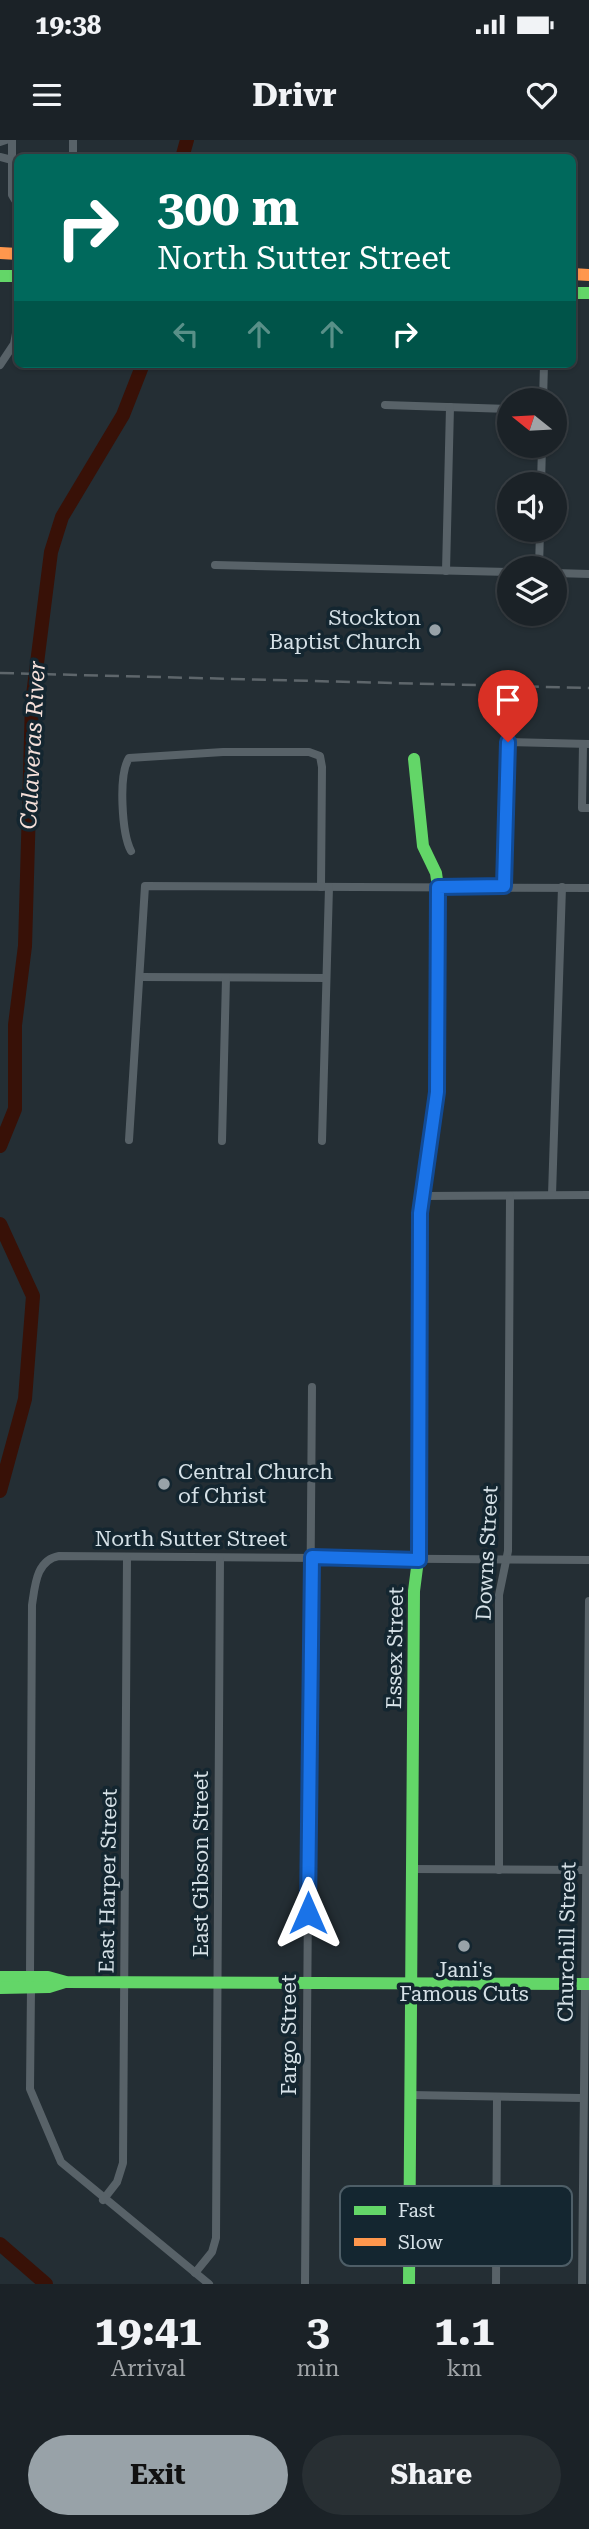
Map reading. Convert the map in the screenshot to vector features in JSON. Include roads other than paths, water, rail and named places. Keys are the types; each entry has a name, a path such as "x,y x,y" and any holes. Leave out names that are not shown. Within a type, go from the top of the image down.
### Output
{"street":[{"path":"0,142 6,140"},
{"path":"12,140 14,198"},
{"path":"0,157 12,160"},
{"path":"0,365 14,344"},
{"path":"543,388 544,368"},
{"path":"385,405 497,409"},
{"path":"446,571 450,407"},
{"path":"215,565 497,572"},
{"path":"567,573 589,574"},
{"path":"504,886 508,742 586,744 582,808 589,808"},
{"path":"131,851 125,839 123,777 129,758 223,752 309,752 320,756 326,978 322,1141"},
{"name":"Essex Street","path":"410,2186 414,1591 419,1560 419,1249 437,1092 438,887 436,873 423,846 414,759"},
{"path":"129,1140 145,886 589,888"},
{"path":"552,1195 562,887"},
{"path":"140,977 326,978"},
{"path":"222,1141 226,978"},
{"path":"423,1196 589,1195"},
{"name":"Downs Street","path":"499,1870 499,1595 506,1560 510,1196"},
{"name":"Fargo Street","path":"305,2284 312,1387"},
{"name":"North Sutter Street","path":"30,1982 32,1605 39,1571 46,1560 59,1556 589,1560"},
{"name":"East Harper Street","path":"103,2200 117,2182 123,2162 128,1557"},
{"name":"East Gibson Street","path":"195,2273 215,2243 220,1558"},
{"name":"Churchill Street","path":"582,2284 589,1601"},
{"path":"412,1869 585,1870"},
{"path":"0,1977 30,1982"},
{"path":"0,1988 48,1977 66,1982 587,1984"},
{"path":"30,1982 30,2089 65,2168 209,2284"},
{"path":"411,2095 582,2098"},
{"path":"497,2098 497,2186"},
{"name":"Essex Street","path":"409,2266 409,2284"},
{"path":"496,2266 496,2284"}],"waterway":[{"name":"Calaveras River","path":"183,154 187,140"},
{"name":"Calaveras River","path":"0,1146 15,1109 15,1025 25,946 32,703 51,552 62,517 123,415 141,368"},
{"name":"Calaveras River","path":"0,1224 33,1296 25,1399 0,1491"},
{"name":"Calaveras River","path":"0,2244 46,2284"}],"railway":[{"path":"0,673 589,688"}],"place":[{"name":"Stockton Baptist Church","path":"435,630"},
{"name":"Central Church of Christ","path":"164,1484"},
{"name":"Jani's Famous Cuts","path":"464,1946"}]}
